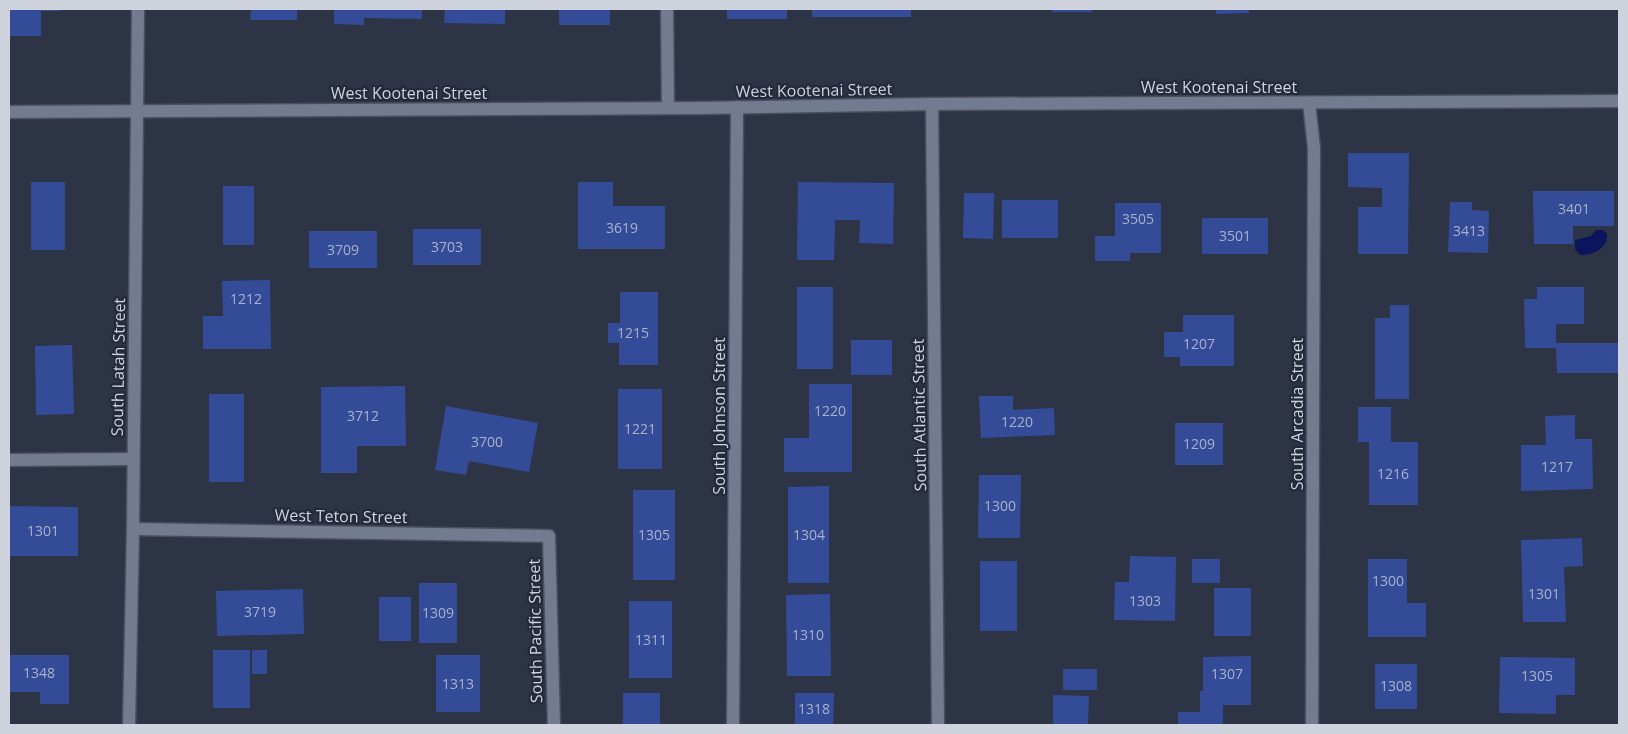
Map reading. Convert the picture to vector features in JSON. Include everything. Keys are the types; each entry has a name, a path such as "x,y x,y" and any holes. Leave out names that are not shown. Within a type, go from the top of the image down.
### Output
{"street":[{"name":"South Latah Street","path":"130,725 138,9"},
{"path":"667,9 668,108"},
{"name":"West Kootenai Street","path":"9,112 668,108 932,104 1619,101"},
{"name":"South Arcadia Street","path":"1309,103 1314,148 1312,725"},
{"name":"South Atlantic Street","path":"932,104 938,725"},
{"name":"South Johnson Street","path":"733,725 737,107"},
{"path":"9,460 133,459"},
{"name":"West Teton Street","path":"133,528 549,536"},
{"name":"South Pacific Street","path":"549,536 554,725"}],"shaded area":[{"path":"1596,230 1603,230 1607,234 1605,244 1595,252 1580,255 1575,249 1575,240 1591,236"}],"building":[{"path":"9,9 61,9 61,11 41,11 41,36 9,36"},
{"path":"251,9 297,9 297,20 250,20"},
{"path":"334,9 422,9 422,19 364,18 364,25 334,24"},
{"path":"445,9 505,9 505,24 444,23"},
{"path":"559,9 610,9 610,25 559,25"},
{"path":"727,9 787,9 787,19 727,19"},
{"path":"812,9 911,9 911,17 812,17"},
{"path":"1052,9 1092,9 1092,12 1052,12"},
{"path":"1216,9 1249,9 1249,13 1216,14"},
{"path":"1348,153 1409,153 1408,254 1358,254 1358,207 1382,207 1382,188 1348,187"},
{"path":"31,182 65,182 65,250 31,250"},
{"path":"578,182 613,182 613,206 665,206 665,249 578,249"},
{"path":"798,182 894,183 893,244 859,243 860,220 835,220 834,260 797,260"},
{"path":"223,186 254,186 254,245 223,245"},
{"path":"1533,191 1614,191 1614,226 1573,226 1573,244 1534,244"},
{"path":"964,193 994,193 993,239 963,238"},
{"path":"1002,200 1058,200 1058,238 1002,238"},
{"path":"1450,202 1472,202 1472,210 1489,211 1488,253 1448,252"},
{"path":"1115,203 1161,203 1161,253 1130,253 1130,261 1095,261 1095,236 1115,236"},
{"path":"1202,218 1268,218 1268,254 1202,254"},
{"path":"413,229 481,229 481,265 413,265"},
{"path":"309,231 377,231 377,268 309,268"},
{"path":"270,280 271,349 203,349 203,316 223,316 222,281"},
{"path":"797,287 833,287 833,369 797,369"},
{"path":"1537,287 1584,287 1584,324 1556,324 1556,343 1619,343 1619,373 1557,373 1556,348 1525,348 1524,299 1537,299"},
{"path":"620,292 658,292 658,365 619,365 619,343 608,343 608,323 620,323"},
{"path":"1390,305 1409,305 1409,399 1375,399 1375,318 1390,318"},
{"path":"1183,315 1234,315 1234,366 1180,366 1180,357 1164,357 1164,332 1183,332"},
{"path":"851,340 892,340 892,375 851,375"},
{"path":"72,345 74,414 36,415 35,346"},
{"path":"809,384 852,384 852,472 784,472 784,438 809,438"},
{"path":"405,386 406,446 357,446 357,473 321,473 321,387"},
{"path":"618,389 662,389 662,469 618,469"},
{"path":"209,394 244,394 244,482 209,482"},
{"path":"979,396 1013,396 1013,410 1054,408 1055,435 981,438"},
{"path":"446,406 538,423 529,472 469,461 466,475 435,470"},
{"path":"1358,407 1391,407 1391,442 1418,442 1418,505 1369,505 1369,442 1358,442"},
{"path":"1575,415 1575,439 1592,439 1593,489 1521,491 1521,445 1546,445 1545,416"},
{"path":"1175,423 1223,423 1223,465 1175,465"},
{"path":"979,475 1021,475 1020,538 978,538"},
{"path":"829,486 829,583 788,583 788,487"},
{"path":"633,490 675,490 675,580 633,580"},
{"path":"9,506 78,507 78,556 9,556"},
{"path":"1582,538 1583,566 1564,567 1566,622 1523,622 1521,540"},
{"path":"1130,556 1176,557 1175,621 1114,620 1115,582 1129,582"},
{"path":"1192,559 1220,559 1220,583 1192,583"},
{"path":"1368,559 1407,559 1407,603 1426,603 1426,637 1368,637"},
{"path":"980,561 1017,561 1017,631 980,631"},
{"path":"419,583 457,583 457,643 419,643"},
{"path":"1214,588 1251,588 1251,636 1214,636"},
{"path":"303,589 304,634 217,636 216,591"},
{"path":"830,594 831,676 787,676 786,595"},
{"path":"379,597 411,597 411,641 379,641"},
{"path":"629,601 672,601 672,678 629,678"},
{"path":"213,650 250,650 250,708 213,708"},
{"path":"252,650 267,650 267,674 252,674"},
{"path":"9,655 69,655 69,704 40,704 40,692 9,692"},
{"path":"436,655 480,655 480,712 436,712"},
{"path":"1251,656 1251,705 1223,705 1223,725 1178,725 1178,712 1200,712 1200,691 1203,691 1203,657"},
{"path":"1500,657 1575,658 1575,695 1556,695 1556,714 1499,713"},
{"path":"1375,664 1417,664 1417,709 1375,709"},
{"path":"1063,669 1097,669 1097,690 1063,690"},
{"path":"623,693 660,693 660,725 623,725"},
{"path":"795,693 834,693 833,725 795,725"},
{"path":"1053,695 1089,696 1088,725 1053,725"}]}
